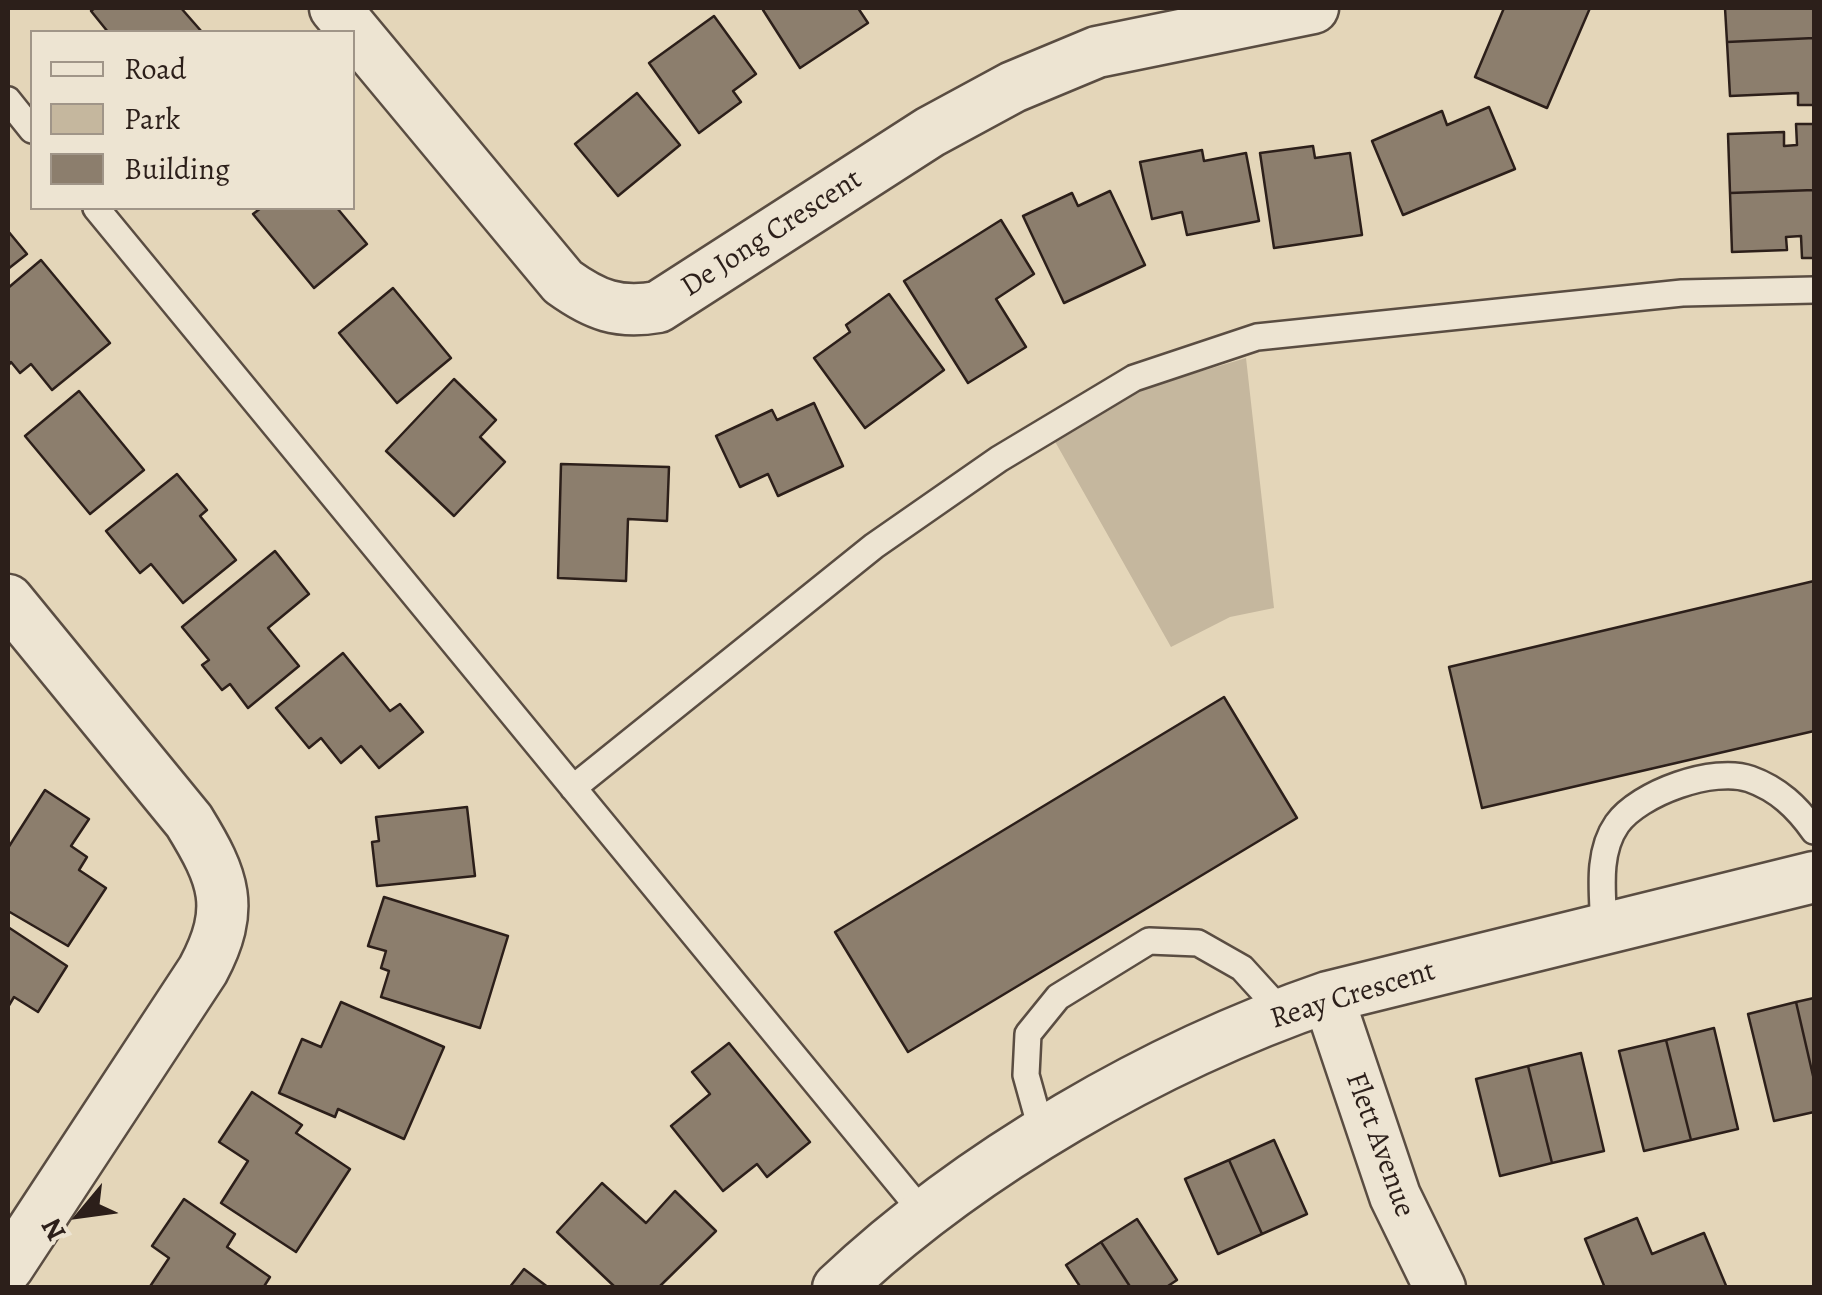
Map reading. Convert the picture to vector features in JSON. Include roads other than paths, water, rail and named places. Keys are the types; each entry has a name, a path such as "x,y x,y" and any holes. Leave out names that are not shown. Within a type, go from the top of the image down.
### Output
{"street":[{"name":"De Jong Crescent","path":"335,8 353,30"},
{"name":"De Jong Crescent","path":"355,32 563,282 593,304 628,312 658,307 930,132 1013,87 1097,52 1314,8"},
{"path":"8,600 189,821 211,858 224,896 221,936 202,970 8,1268"},
{"name":"Reay Crescent","path":"838,1288 924,1214 1043,1136 1118,1092 1305,1005 1814,878"},
{"name":"Flett Avenue","path":"1305,1005 1440,1288"}],"lane":[{"path":"8,100 30,128"},
{"path":"98,210 924,1214"},
{"path":"573,788 874,546 1015,448 1134,378 1196,354 1294,332 1682,293 1814,290"},
{"path":"1604,929 1602,864 1617,824 1651,795 1697,780 1745,777 1778,792 1814,831"},
{"path":"1043,1136 1026,1074 1028,1034 1058,997 1149,942 1198,943 1305,1005"}]}
